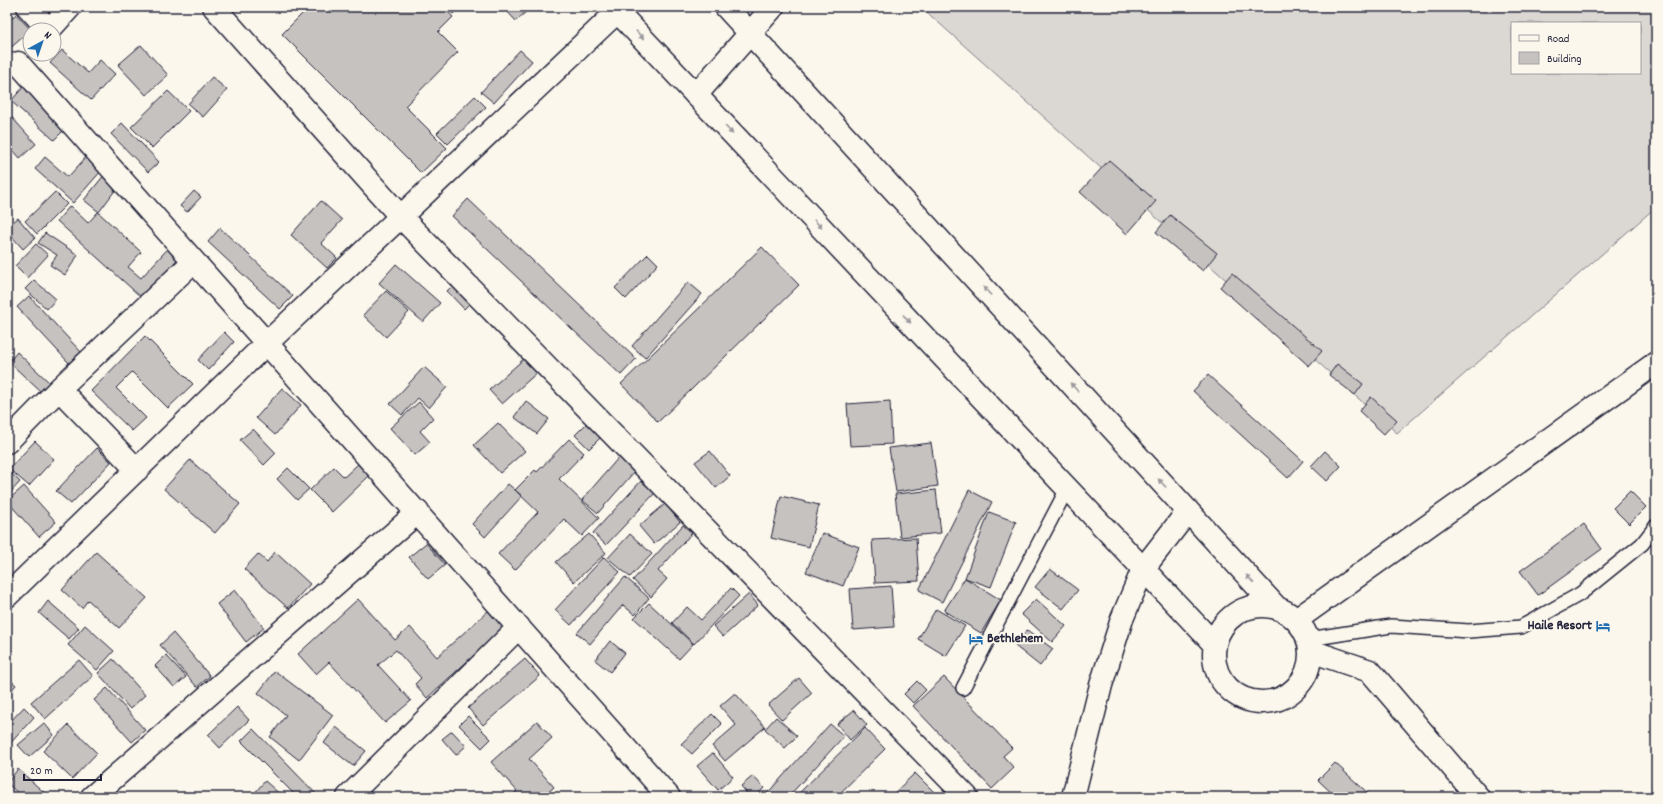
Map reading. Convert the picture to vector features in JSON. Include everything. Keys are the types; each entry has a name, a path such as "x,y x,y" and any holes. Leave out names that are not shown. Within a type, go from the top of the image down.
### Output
{"street":[{"path":"28,7 42,22"},
{"path":"56,22 70,7"},
{"path":"214,7 400,216 967,797"},
{"path":"726,7 1276,607"},
{"path":"696,95 773,7"},
{"path":"7,596 267,343 615,9 1215,645"},
{"path":"18,62 193,262 418,512 669,797"},
{"path":"7,442 59,389 193,262"},
{"path":"1296,620 1656,363"},
{"path":"59,389 137,470"},
{"path":"1073,797 1111,652 1122,619 1143,569 1188,511"},
{"path":"92,797 418,512"},
{"path":"1265,605 1276,607 1287,612 1296,620 1304,629 1310,645 1310,663 1307,674 1300,684 1282,698 1271,702 1248,700 1237,695 1228,688 1221,679 1216,668 1214,656 1218,634 1232,615 1242,609 1265,605"},
{"path":"348,797 519,626"},
{"path":"1310,645 1370,671 1478,797"}],"lane":[{"path":"964,688 1068,489"},
{"path":"1310,645 1391,626 1469,631 1521,627 1580,594 1642,544 1656,526"}],"shaded area":[{"path":"921,7 1656,7 1656,207 1397,433"}],"building":[{"path":"309,7 443,7 453,17 438,32 458,52 405,106 447,148 421,173 282,34"},
{"path":"446,7 459,7 453,14"},
{"path":"528,7 529,9 516,21 504,8"},
{"path":"16,14 24,22 22,22 22,38 7,51 7,23"},
{"path":"141,45 168,75 146,95 118,65"},
{"path":"62,50 88,73 100,60 115,74 91,100 50,63 62,62"},
{"path":"520,50 532,61 494,103 481,92"},
{"path":"212,77 227,90 203,117 188,104"},
{"path":"25,85 68,126 54,140 11,101"},
{"path":"168,91 189,111 152,148 131,127"},
{"path":"475,96 486,107 448,144 437,133"},
{"path":"7,112 36,144 20,158 7,143"},
{"path":"122,123 159,162 148,172 111,134"},
{"path":"87,156 102,170 73,203 35,169 45,157 68,177"},
{"path":"1109,160 1156,201 1127,234 1080,192"},
{"path":"105,174 119,185 99,212 84,200"},
{"path":"194,191 201,197 187,212 180,206"},
{"path":"55,192 67,204 37,234 25,221"},
{"path":"468,199 636,359 621,375 452,216"},
{"path":"321,201 342,220 321,243 337,258 327,268 291,235"},
{"path":"70,206 88,223 98,212 141,252 128,267 141,278 174,242 184,252 142,298 57,221"},
{"path":"1170,215 1217,253 1203,271 1156,232"},
{"path":"18,218 35,238 23,249 7,231 7,227"},
{"path":"220,228 293,296 280,309 208,242"},
{"path":"45,233 78,255 65,275 50,265 57,255 38,243"},
{"path":"36,244 48,255 27,278 15,266"},
{"path":"762,247 799,285 658,422 621,384"},
{"path":"648,254 658,264 626,299 615,288"},
{"path":"396,264 440,303 423,322 379,283"},
{"path":"1232,273 1322,351 1309,366 1220,287"},
{"path":"34,280 56,299 47,309 25,289"},
{"path":"456,282 473,300 464,309 447,291"},
{"path":"688,282 702,294 645,358 632,346"},
{"path":"386,291 409,312 386,337 363,315"},
{"path":"29,296 81,352 69,363 17,307"},
{"path":"224,332 234,342 208,370 198,360"},
{"path":"145,336 193,384 168,408 132,372 116,388 146,418 132,431 91,391"},
{"path":"17,352 50,383 41,392 9,362"},
{"path":"527,356 540,370 502,404 489,390"},
{"path":"1337,364 1363,384 1355,395 1329,375"},
{"path":"424,367 447,387 429,408 418,398 402,415 390,404"},
{"path":"1208,375 1303,461 1288,478 1193,391"},
{"path":"282,388 301,405 275,435 256,418"},
{"path":"1371,397 1397,420 1384,434 1359,411"},
{"path":"526,401 549,419 537,434 514,417"},
{"path":"890,401 892,444 850,446 847,404"},
{"path":"419,402 433,418 420,431 430,442 415,455 390,428"},
{"path":"498,423 525,451 500,473 474,445"},
{"path":"587,423 601,437 589,449 575,435"},
{"path":"253,429 276,453 264,465 240,440"},
{"path":"569,439 584,453 559,479 599,518 582,536 564,519 515,570 498,554 538,512 515,490 535,470 537,472"},
{"path":"35,441 54,459 29,486 9,469"},
{"path":"931,443 938,486 896,492 889,448"},
{"path":"97,448 111,462 71,504 56,491"},
{"path":"710,451 730,476 716,488 695,462"},
{"path":"1325,451 1341,466 1327,481 1311,466"},
{"path":"619,457 635,471 598,513 582,500"},
{"path":"190,460 240,504 215,533 164,489"},
{"path":"358,464 369,476 332,512 310,490 334,467 344,477"},
{"path":"288,468 309,489 297,500 277,479"},
{"path":"7,469 20,482 7,496"},
{"path":"641,481 655,493 606,545 593,533"},
{"path":"508,484 522,496 485,537 472,524"},
{"path":"24,486 56,522 39,537 7,501"},
{"path":"936,490 941,533 900,537 895,494"},
{"path":"969,490 992,502 942,602 919,590"},
{"path":"1630,491 1646,507 1629,524 1613,508"},
{"path":"781,496 819,505 809,547 771,538"},
{"path":"665,504 680,522 654,544 639,526"},
{"path":"989,512 1016,522 991,587 965,578"},
{"path":"1584,524 1602,549 1538,595 1520,571"},
{"path":"683,525 692,533 658,571 667,579 651,597 633,580"},
{"path":"822,533 859,547 843,586 806,572"},
{"path":"589,534 606,553 574,582 556,562"},
{"path":"630,534 652,554 630,577 608,558"},
{"path":"916,538 919,581 875,583 872,540"},
{"path":"426,543 445,565 428,579 409,557"},
{"path":"7,547 12,552 7,558"},
{"path":"96,552 147,598 119,628 88,600 82,608 62,590"},
{"path":"275,552 310,584 288,608 244,569 258,554 267,562"},
{"path":"604,557 620,572 571,625 555,610"},
{"path":"1050,569 1078,590 1063,609 1035,587"},
{"path":"625,577 649,598 635,615 623,605 590,644 577,633"},
{"path":"965,578 1001,600 981,633 944,611"},
{"path":"891,586 894,627 853,630 850,589"},
{"path":"731,588 739,596 694,644 672,623 687,607 701,620"},
{"path":"235,590 264,628 246,642 217,604"},
{"path":"749,594 758,605 723,637 713,626"},
{"path":"358,599 395,640 410,627 437,657 488,611 504,628 427,698 415,684 421,678 396,650 378,665 411,701 385,723 329,662 316,674 298,654"},
{"path":"1036,599 1066,626 1052,642 1021,614"},
{"path":"48,601 79,628 69,639 39,613"},
{"path":"649,603 693,644 679,659 634,618"},
{"path":"936,609 965,626 946,656 918,639"},
{"path":"85,625 114,651 97,670 68,645"},
{"path":"1027,630 1053,649 1040,666 1015,646"},
{"path":"173,633 210,676 197,687 160,645"},
{"path":"610,641 625,653 610,672 595,660"},
{"path":"166,655 186,677 174,687 155,666"},
{"path":"7,656 13,662 7,669"},
{"path":"113,659 145,695 130,709 98,673"},
{"path":"525,659 540,676 483,725 468,708"},
{"path":"79,660 93,676 45,719 31,702"},
{"path":"275,671 333,715 299,760 270,737 286,715 258,693"},
{"path":"7,677 16,685 7,695"},
{"path":"944,677 1012,748 1003,756 1014,768 992,789 913,706"},
{"path":"799,678 812,693 782,720 768,705"},
{"path":"917,681 926,690 913,703 904,694"},
{"path":"107,688 145,730 132,742 94,700"},
{"path":"735,693 765,727 725,761 712,746 736,725 720,706"},
{"path":"24,707 34,717 7,747 7,725"},
{"path":"237,707 249,720 220,748 208,735"},
{"path":"854,710 867,725 850,740 837,724"},
{"path":"712,714 722,724 692,754 681,744"},
{"path":"468,716 491,739 482,748 459,725"},
{"path":"776,717 797,736 785,748 765,729"},
{"path":"537,721 552,738 529,759 554,787 543,797 511,797 517,791 491,762"},
{"path":"44,723 54,735 29,757 18,745"},
{"path":"830,724 844,736 788,797 764,797"},
{"path":"68,725 97,753 72,779 43,751"},
{"path":"336,727 366,751 353,766 324,743"},
{"path":"865,728 885,749 836,797 795,797"},
{"path":"253,729 319,797 297,797 241,741"},
{"path":"452,731 466,746 456,755 442,739"},
{"path":"713,753 733,777 718,790 697,766"},
{"path":"1335,763 1372,797 1336,797 1318,780"},
{"path":"18,769 49,797 22,797 7,783"},
{"path":"915,773 939,797 890,797"},
{"path":"753,776 764,788 755,797 750,797 741,786"},
{"path":"265,781 283,797 252,796"}],"place":[{"name":"Haile Resort","path":"1603,626"},
{"name":"Bethlehem","path":"976,639"}]}
